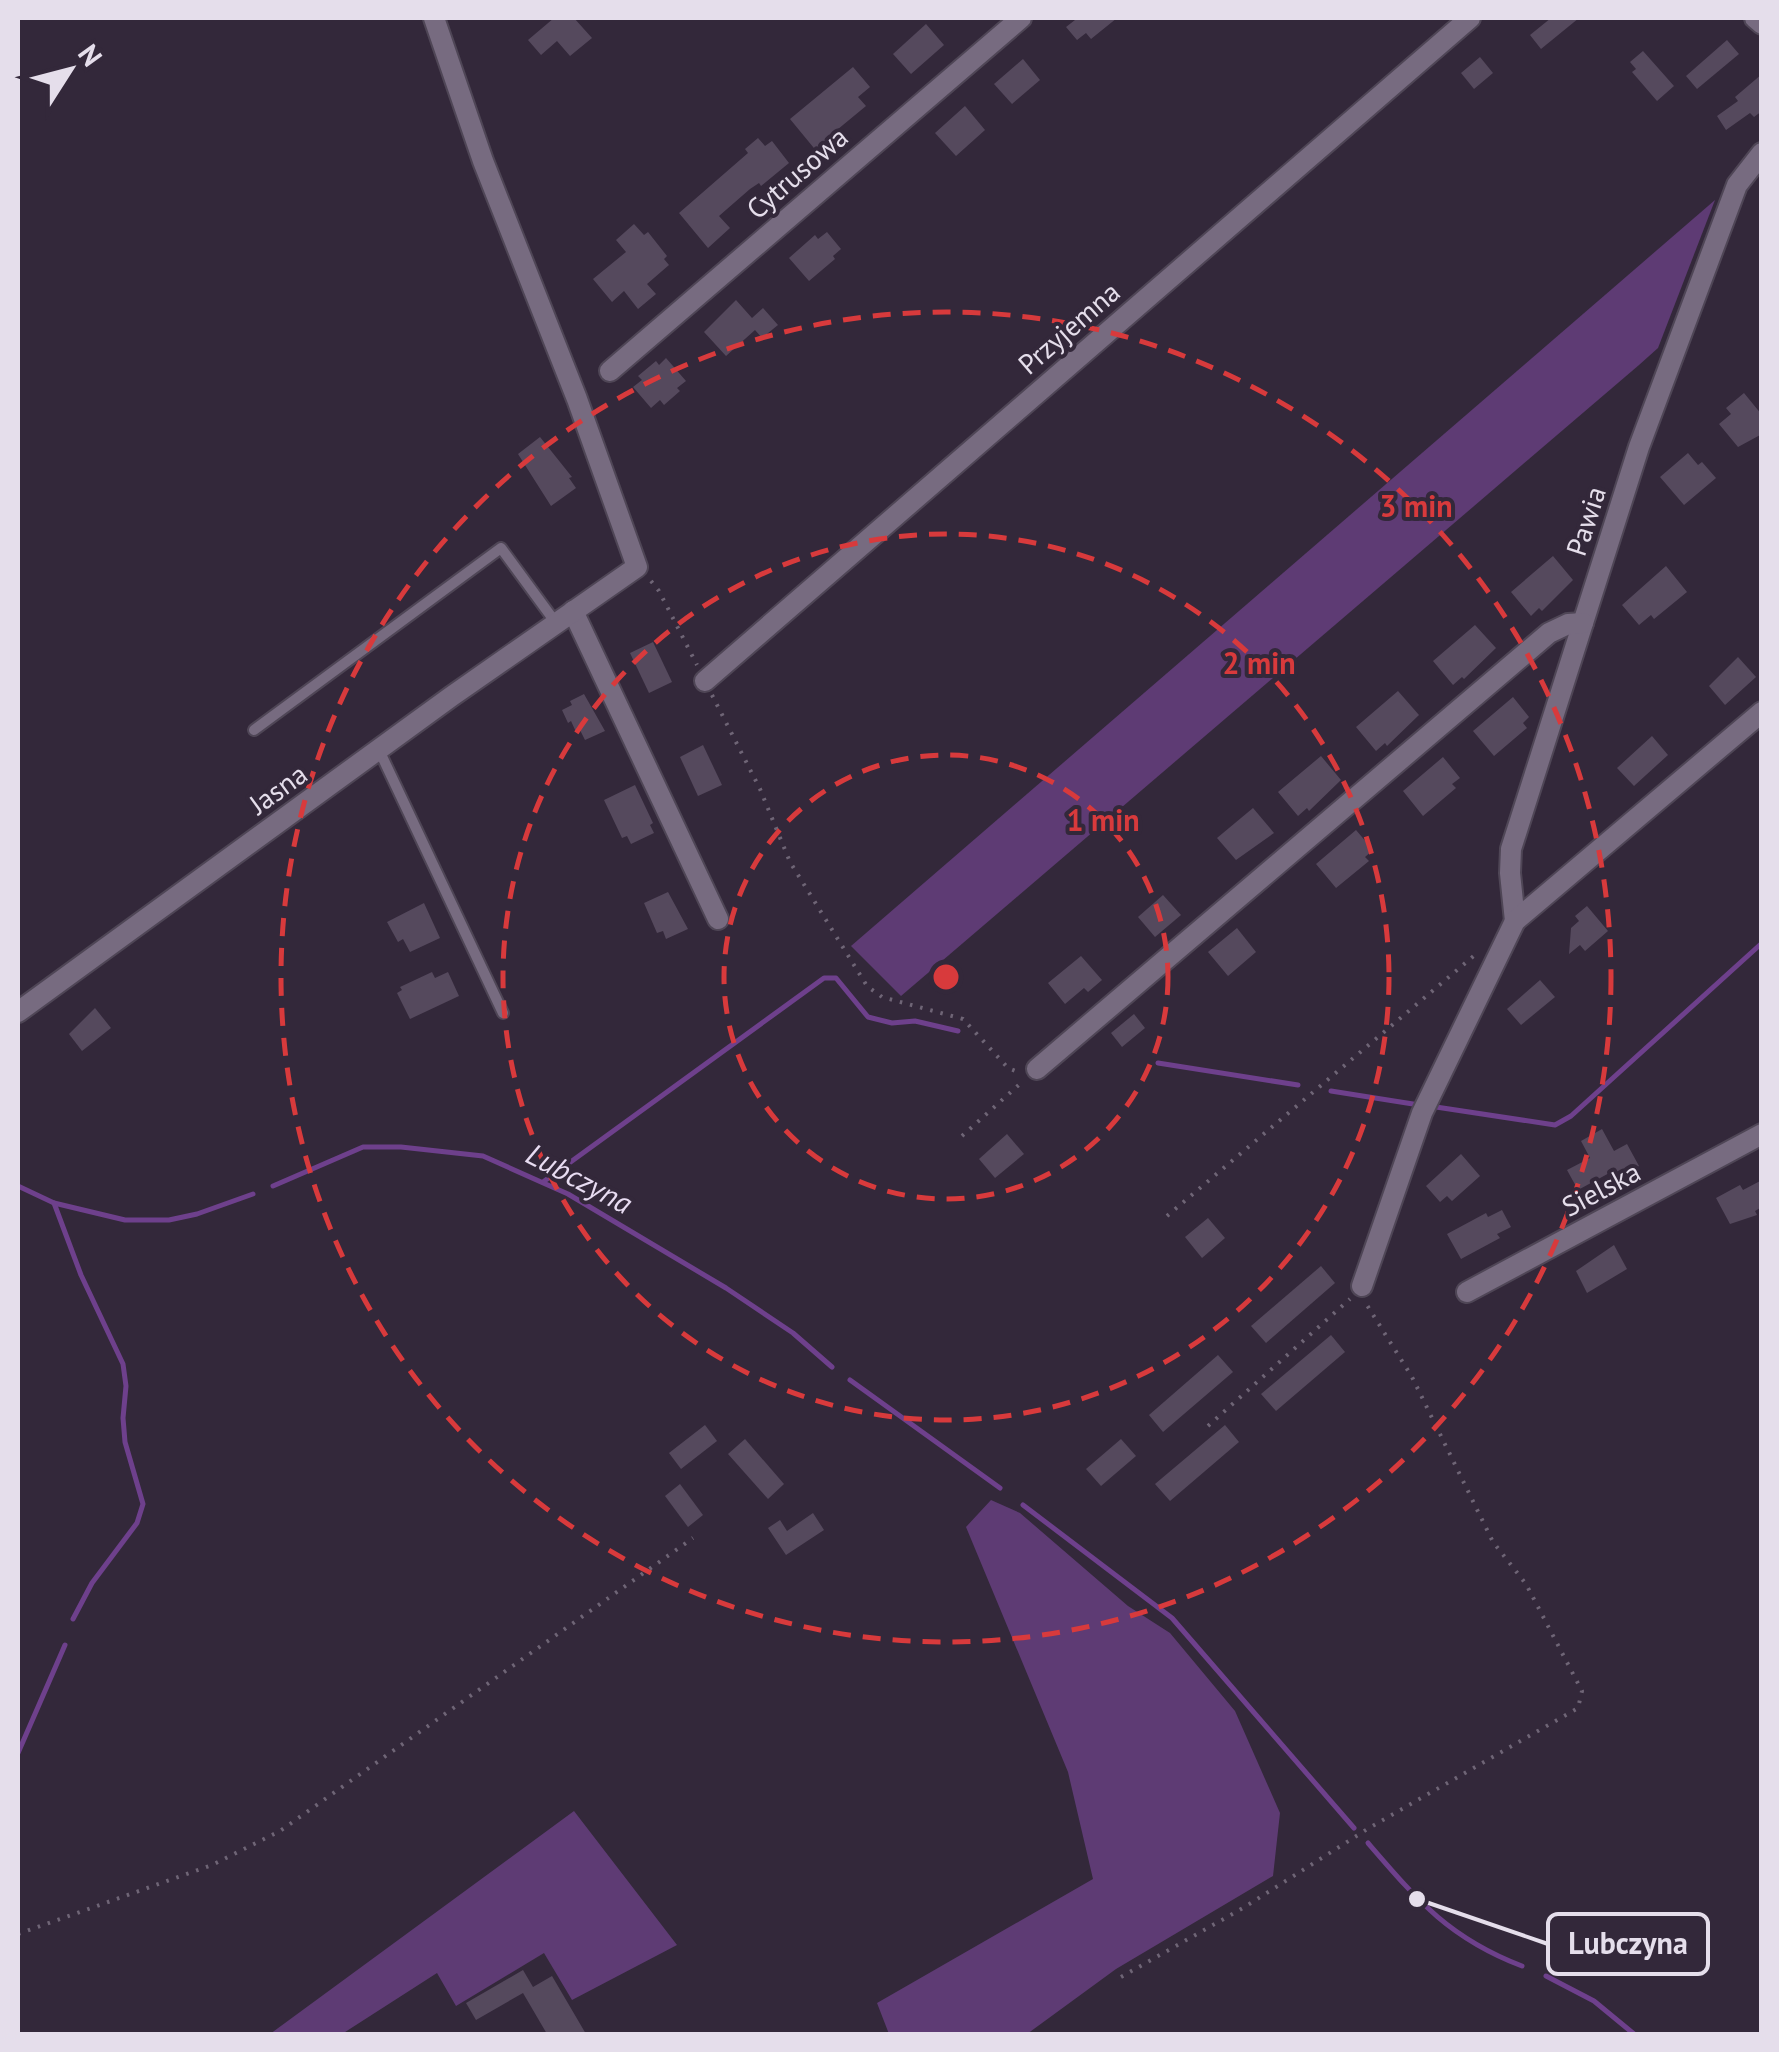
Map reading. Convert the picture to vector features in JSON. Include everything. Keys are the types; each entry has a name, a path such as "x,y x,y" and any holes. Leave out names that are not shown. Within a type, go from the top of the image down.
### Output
{"street":[{"path":"434,18 483,161 578,398 638,567"},
{"name":"Cytrusowa","path":"610,371 1020,18"},
{"name":"Przyjemna","path":"705,681 1470,18"},
{"path":"1755,18 1762,24"},
{"name":"Pawia","path":"1515,920 1511,849 1582,623 1639,447 1736,185 1762,153"},
{"name":"Jasna","path":"18,1012 638,567"},
{"path":"565,617 718,919"},
{"path":"1038,1069 1549,634 1568,624 1582,623"},
{"path":"1362,1286 1422,1113 1515,920 1762,712"},
{"name":"Sielska","path":"1467,1292 1762,1134"}],"lane":[{"path":"254,730 501,548 565,617"},
{"path":"379,750 503,1013"}],"path":[{"path":"638,567 659,591 760,789 790,862 867,986 882,998 963,1019 1008,1068 1031,1074 962,1136"},
{"path":"1168,1216 1485,946"},
{"path":"1121,1977 1578,1708 1582,1700 1582,1691 1526,1584 1493,1542 1412,1377 1359,1291 1208,1426"},
{"path":"18,1934 212,1865 280,1831 693,1538"}],"shaded area":[{"path":"1715,200 1658,348 1639,365 901,996 851,946"},
{"path":"991,1500 1020,1513 1128,1606 1170,1633 1235,1711 1280,1813 1273,1876 1116,1969 1027,2034 889,2034 877,2003 1093,1879 1068,1772 966,1527"},
{"path":"574,1811 677,1945 572,2000 544,1953 456,2006 437,1973 342,2034 270,2034"}],"building":[{"path":"554,18 574,18 592,38 570,56 557,41 541,55 528,40"},
{"path":"1073,18 1117,18 1091,39 1086,33 1077,40 1066,27"},
{"path":"1551,18 1579,18 1541,49 1530,35"},
{"path":"926,24 944,45 911,74 893,54"},
{"path":"1727,40 1739,54 1697,89 1686,76"},
{"path":"1643,51 1674,86 1657,101 1632,72 1636,69 1630,62"},
{"path":"1480,57 1493,73 1474,89 1461,73"},
{"path":"1023,59 1040,80 1012,104 994,84"},
{"path":"853,67 870,87 858,97 866,106 826,139 829,143 818,153 790,119"},
{"path":"1762,74 1762,111 1754,117 1750,113 1726,130 1717,116 1738,101 1735,97"},
{"path":"965,106 985,130 956,156 935,133"},
{"path":"758,138 765,146 772,141 789,163 719,216 730,228 708,248 679,213 748,153 745,149"},
{"path":"634,224 644,235 648,232 667,256 664,259 669,265 647,284 656,294 638,309 624,291 612,302 593,279 626,252 616,240"},
{"path":"827,232 841,249 809,281 789,258 815,235 818,239"},
{"path":"736,300 752,318 763,308 778,325 762,338 755,330 726,356 704,332"},
{"path":"666,358 686,381 664,405 660,400 651,408 633,387 642,380 638,376"},
{"path":"1744,393 1762,415 1762,434 1738,447 1719,424 1731,414 1726,408"},
{"path":"540,437 572,477 569,478 576,488 551,506 518,454"},
{"path":"1688,453 1716,478 1684,505 1660,477"},
{"path":"1553,556 1573,580 1542,611 1539,608 1531,616 1511,592"},
{"path":"1666,566 1687,592 1654,619 1651,615 1639,625 1622,605"},
{"path":"1475,625 1496,648 1453,685 1433,661"},
{"path":"653,642 672,682 649,693 630,653"},
{"path":"1738,657 1756,677 1725,705 1709,686"},
{"path":"1398,691 1419,715 1387,746 1385,743 1376,751 1356,727"},
{"path":"584,694 605,731 585,740 571,721 568,723 562,710"},
{"path":"1513,697 1529,717 1523,723 1527,728 1494,756 1473,731"},
{"path":"1652,736 1668,755 1634,786 1617,768"},
{"path":"703,745 722,785 698,796 680,757"},
{"path":"1321,756 1341,780 1309,811 1307,808 1298,816 1278,792"},
{"path":"1443,757 1460,778 1452,784 1456,788 1423,816 1403,791"},
{"path":"635,785 654,833 631,844 627,836 622,838 604,800"},
{"path":"1253,808 1274,833 1236,860 1217,838"},
{"path":"1356,830 1373,850 1365,857 1369,861 1336,888 1316,864"},
{"path":"668,892 688,929 666,939 663,931 657,933 644,903"},
{"path":"1163,895 1181,915 1155,937 1138,917"},
{"path":"424,903 440,938 410,952 403,939 398,942 387,922"},
{"path":"1587,906 1608,931 1585,951 1580,945 1569,954 1571,928 1579,921 1575,916"},
{"path":"1237,928 1256,952 1228,976 1208,952"},
{"path":"1081,956 1102,980 1088,992 1084,988 1065,1004 1048,983"},
{"path":"432,972 435,978 448,972 459,996 410,1019 397,993 402,990 400,987"},
{"path":"1540,980 1555,997 1521,1025 1507,1009"},
{"path":"95,1008 111,1028 82,1051 69,1034"},
{"path":"1134,1014 1145,1028 1122,1047 1111,1033"},
{"path":"1602,1129 1614,1151 1627,1144 1639,1166 1617,1178 1613,1171 1578,1190 1567,1170 1590,1158 1581,1141"},
{"path":"1007,1134 1024,1154 995,1178 979,1159"},
{"path":"1461,1154 1480,1176 1452,1201 1447,1196 1440,1202 1426,1186"},
{"path":"1762,1180 1762,1207 1755,1211 1757,1215 1730,1224 1716,1198 1740,1185 1743,1190"},
{"path":"1502,1210 1511,1227 1497,1234 1500,1238 1461,1259 1447,1234 1486,1213 1488,1217"},
{"path":"1208,1218 1225,1238 1202,1258 1185,1237"},
{"path":"1614,1245 1627,1269 1587,1293 1576,1271"},
{"path":"1321,1266 1335,1283 1266,1343 1251,1326"},
{"path":"1331,1335 1345,1352 1276,1411 1261,1394"},
{"path":"1218,1355 1233,1372 1163,1432 1149,1415"},
{"path":"705,1425 717,1441 681,1469 669,1453"},
{"path":"1225,1425 1239,1442 1170,1501 1155,1484"},
{"path":"745,1439 784,1484 768,1499 728,1454"},
{"path":"1121,1439 1136,1456 1101,1486 1086,1469"},
{"path":"680,1484 703,1515 688,1527 665,1496"},
{"path":"813,1513 824,1530 786,1555 768,1528 780,1520 787,1531"},
{"path":"523,1970 533,1987 552,1976 586,2034 547,2034 523,1993 476,2020 466,2003"}],"waterway":[{"path":"1436,1107 1555,1125 1571,1116 1762,943"},
{"path":"543,1182 824,978 836,978 868,1017 892,1023 915,1021 958,1031"},
{"path":"1158,1063 1298,1085"},
{"path":"1331,1091 1413,1104"},
{"name":"Lubczyna","path":"273,1186 363,1147 483,1156 568,1194 726,1288 793,1333 832,1367"},
{"name":"Lubczyna","path":"18,1186 54,1203 125,1220 169,1220 253,1194"},
{"path":"54,1203 81,1275 123,1364 125,1442 143,1504 137,1523 92,1583 73,1619"},
{"name":"Lubczyna","path":"850,1380 1000,1488"},
{"name":"Lubczyna","path":"1023,1505 1172,1618 1354,1828"},
{"path":"18,1753 65,1645"},
{"name":"Lubczyna","path":"1368,1843 1436,1916 1474,1943 1522,1966"},
{"name":"Lubczyna","path":"1546,1976 1594,2001 1634,2034"}],"place":[{"name":"Lubczyna","path":"1417,1899"}]}
